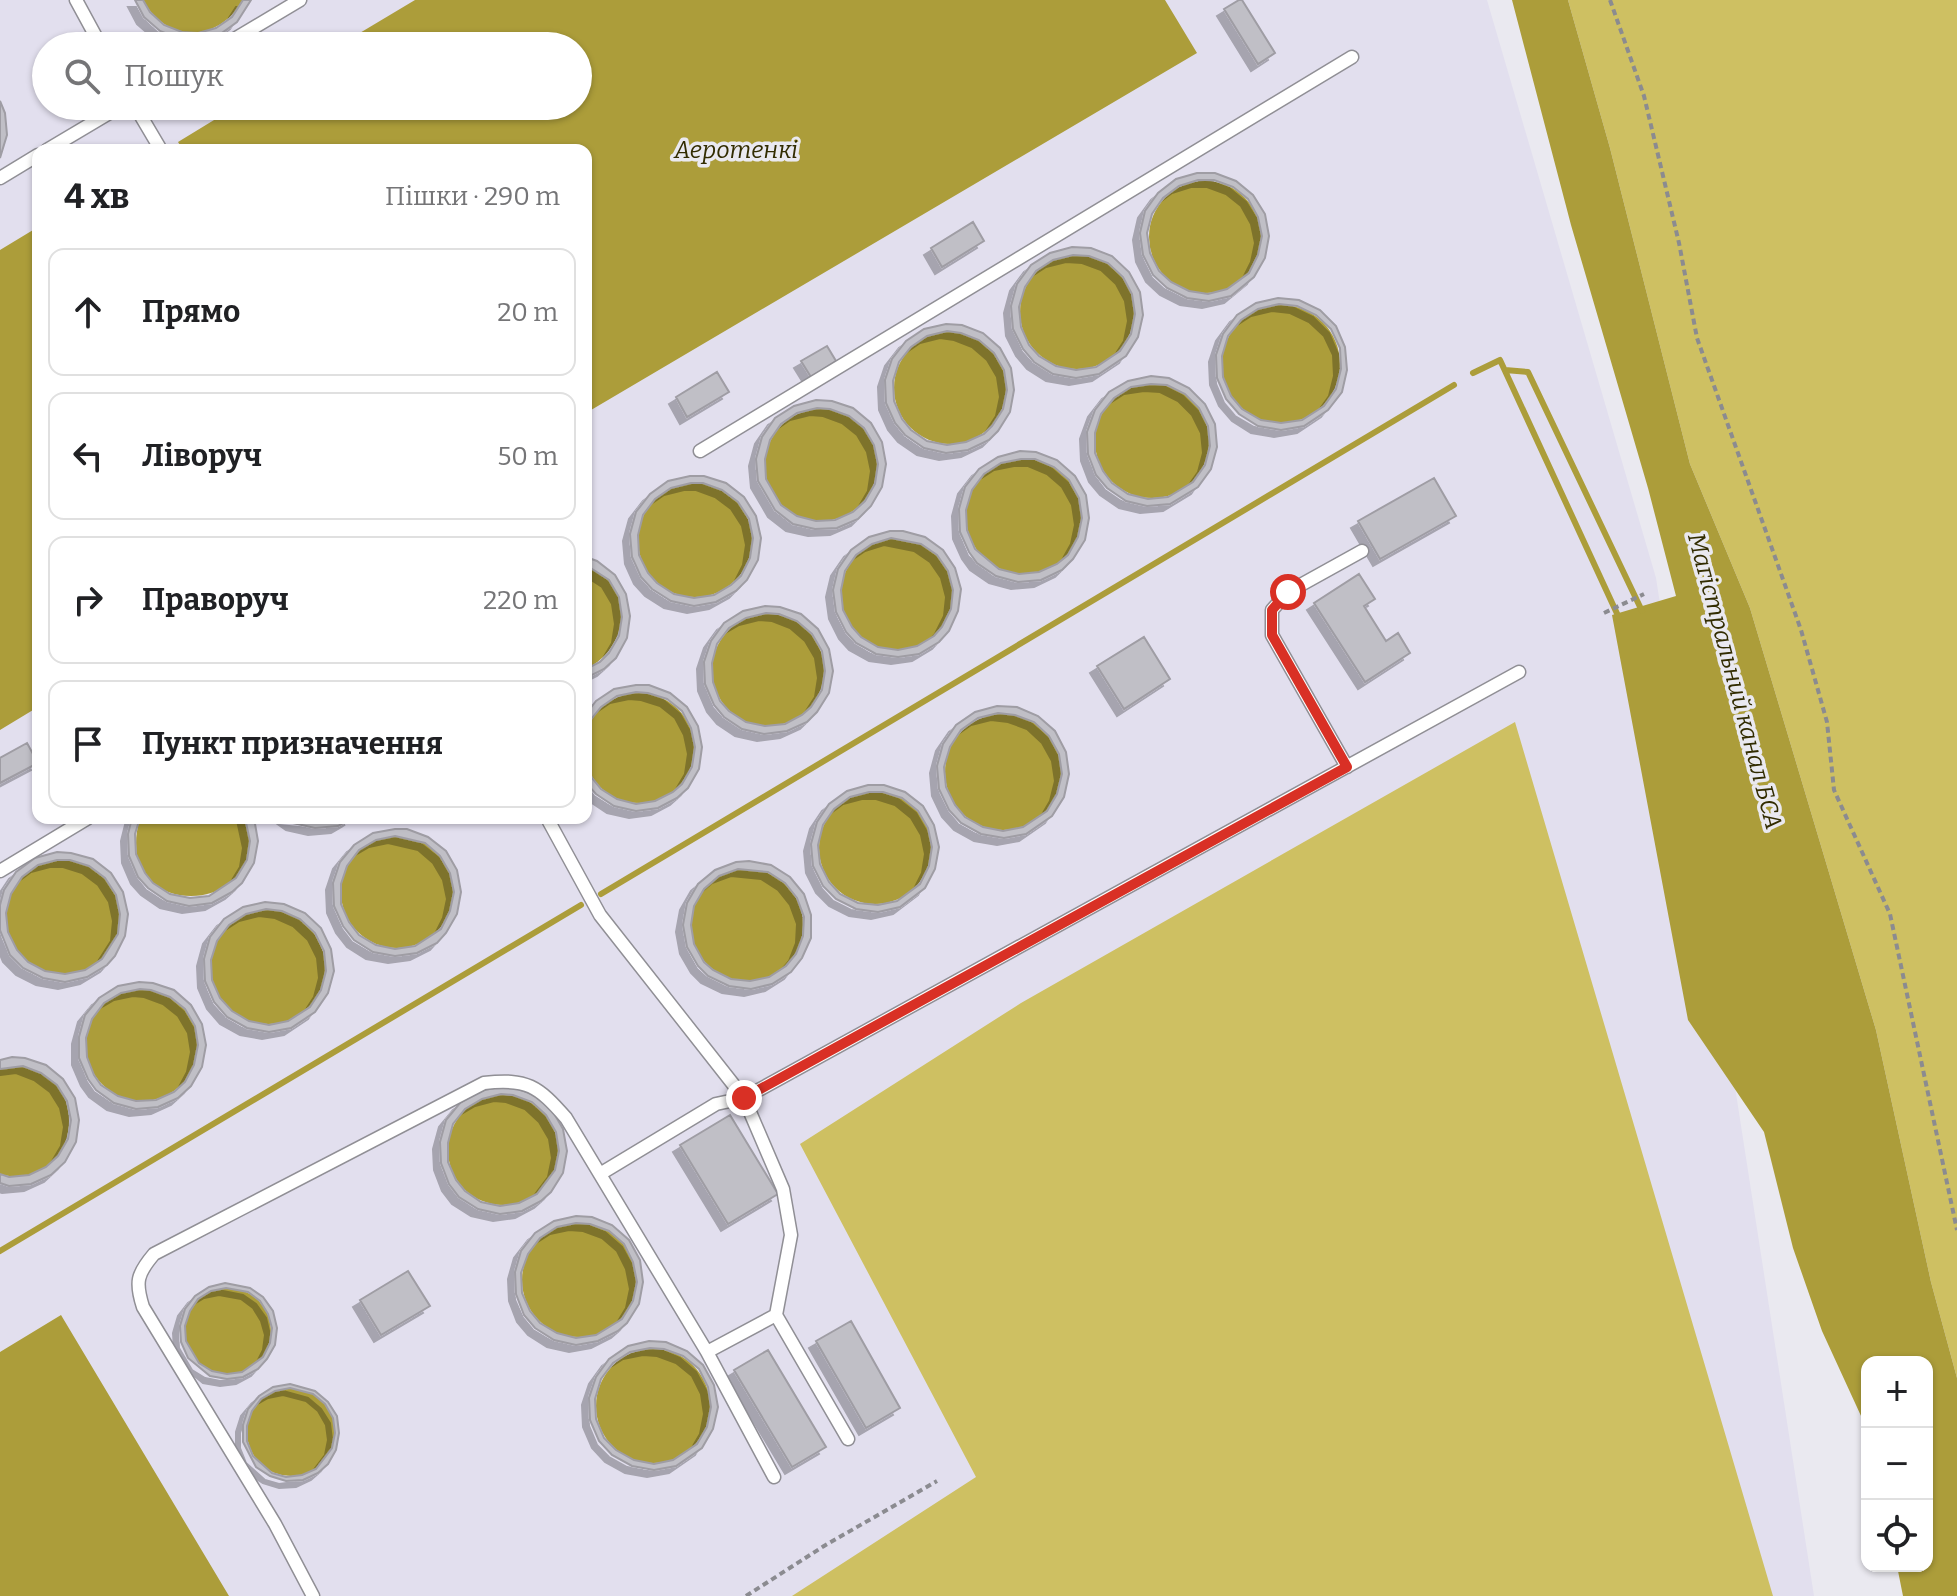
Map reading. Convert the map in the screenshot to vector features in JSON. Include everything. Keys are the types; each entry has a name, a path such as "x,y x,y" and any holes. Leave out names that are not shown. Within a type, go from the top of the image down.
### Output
{"lane":[{"path":"76,0 93,32"},
{"path":"246,32 300,0"},
{"path":"700,451 1352,57"},
{"path":"57,144 97,120"},
{"path":"143,120 157,144"},
{"path":"0,178 32,159"},
{"path":"1347,767 1272,635 1272,610 1288,592 1362,551"},
{"path":"600,1174 716,1104 744,1098 1519,672"},
{"path":"0,871 78,824"},
{"path":"550,824 600,915 744,1098 783,1189 791,1235 776,1315 848,1439"},
{"path":"313,1596 275,1524 143,1307 137,1289 141,1270 154,1254 484,1083 514,1080 544,1093 566,1118 707,1352 774,1477"},
{"path":"707,1352 776,1315"}],"path":[{"path":"1610,0 1644,96 1679,243 1697,338 1801,630 1827,722 1834,790 1890,914 1957,1230"},
{"path":"1604,613 1644,594"},
{"path":"746,1596 824,1546 937,1481"}],"shaded area":[{"path":"0,0 1487,0 1656,578 1814,1596 0,1596"},
{"path":"1568,0 1957,0 1957,1378 1931,1282 1876,1030 1750,608 1690,464 1610,148"},
{"path":"1515,722 1773,1596 792,1596 976,1477 800,1144 1021,1003"}],"water":[{"path":"143,0 243,0 233,14 220,24 198,32 179,31 165,25"},
{"name":"Аеротенкі","path":"415,0 1165,0 1197,53 592,409 592,144 178,142 214,120 592,120 592,32 361,32"},
{"name":"Магістральний канал БСА","path":"1512,0 1568,0 1610,148 1690,464 1750,608 1876,1030 1931,1282 1957,1378 1957,1596 1903,1596 1898,1572 1933,1572 1933,1356 1861,1356 1861,1416 1822,1331 1793,1248 1764,1132 1688,1020 1612,615 1676,596 1648,488 1571,225"},
{"path":"1205,181 1227,185 1245,197 1257,215 1261,237 1257,259 1245,277 1227,289 1205,293 1183,289 1165,277 1153,259 1149,237 1153,215 1165,197 1183,185"},
{"path":"32,231 32,711 0,730 0,250"},
{"path":"1077,255 1099,259 1118,271 1130,290 1134,312 1130,334 1118,353 1099,365 1077,369 1055,365 1036,353 1024,334 1020,312 1024,290 1036,271 1055,259"},
{"path":"1281,305 1304,309 1323,322 1336,341 1340,364 1336,387 1323,406 1304,419 1281,423 1258,419 1239,406 1226,387 1222,364 1226,341 1239,322 1258,309"},
{"path":"950,332 972,336 990,348 1002,366 1006,388 1002,410 990,428 972,440 950,444 928,440 910,428 898,410 894,388 898,366 910,348 928,336"},
{"path":"1152,384 1184,393 1200,409 1209,441 1200,473 1184,489 1152,498 1120,489 1104,473 1095,441 1104,409 1120,393"},
{"path":"821,409 842,413 861,425 873,444 877,465 873,486 861,505 842,517 821,521 800,517 781,505 769,486 765,465 769,444 781,425 800,413"},
{"path":"1024,458 1046,463 1065,475 1077,494 1082,516 1077,538 1065,557 1046,569 1024,574 1002,569 983,557 971,538 966,516 971,494 983,475 1002,463"},
{"path":"695,483 717,487 735,500 748,518 752,540 748,562 735,580 717,593 695,597 673,593 655,580 642,562 638,540 642,518 655,500 673,487"},
{"path":"897,538 918,543 936,555 948,573 953,594 948,615 936,633 918,645 897,650 876,645 858,633 846,615 841,594 846,573 858,555 876,543"},
{"path":"592,568 614,586 622,616 619,632 601,659 592,665"},
{"path":"768,614 790,618 808,630 820,648 824,670 820,692 808,710 790,722 768,726 746,722 728,710 716,692 712,670 716,648 728,630 746,618"},
{"path":"650,694 670,702 685,717 693,737 693,759 685,779 660,799 639,803 618,799 608,794 592,777 592,719 608,702 618,697"},
{"path":"1003,714 1025,718 1044,731 1057,750 1061,772 1057,794 1044,813 1025,826 1003,830 981,826 962,813 949,794 945,772 949,750 962,731 981,718"},
{"path":"875,792 897,796 915,808 927,826 931,848 927,870 915,888 897,900 875,904 853,900 835,888 823,870 819,848 823,826 835,808 853,796"},
{"path":"140,824 246,824 250,850 240,875 220,890 194,896 169,892 148,878 137,854"},
{"path":"397,836 418,840 437,852 449,871 453,892 449,913 437,932 418,944 397,948 376,944 357,932 345,913 341,892 345,871 357,852 376,840"},
{"path":"63,860 85,865 103,877 115,895 120,917 115,939 103,957 85,969 63,974 41,969 23,957 11,939 6,917 11,895 23,877 41,865"},
{"path":"747,869 768,873 787,885 799,904 803,925 799,946 787,965 768,977 747,981 726,977 707,965 695,946 691,925 695,904 707,885 726,873"},
{"path":"268,910 290,914 308,927 321,945 325,967 321,989 308,1007 290,1020 268,1024 246,1020 228,1007 215,989 211,967 215,945 228,927 246,914"},
{"path":"142,989 163,994 181,1006 193,1024 198,1045 193,1066 181,1084 163,1096 142,1101 121,1096 103,1084 91,1066 86,1045 91,1024 103,1006 121,994"},
{"path":"13,1066 40,1072 58,1087 68,1107 68,1129 62,1150 47,1167 27,1176 0,1174 0,1069"},
{"path":"503,1095 524,1099 542,1111 554,1129 558,1150 554,1171 542,1189 524,1201 503,1205 482,1201 464,1189 452,1171 448,1150 452,1129 464,1111 482,1099"},
{"path":"579,1223 601,1227 619,1240 632,1258 636,1280 632,1302 619,1320 601,1333 579,1337 557,1333 539,1320 526,1302 522,1280 526,1258 539,1240 557,1227"},
{"path":"228,1288 252,1295 264,1307 271,1331 264,1355 252,1367 228,1374 204,1367 192,1355 185,1331 192,1307 204,1295"},
{"path":"61,1315 229,1596 0,1596 0,1352"},
{"path":"653,1349 675,1353 694,1365 706,1384 710,1406 706,1428 694,1447 675,1459 653,1463 631,1459 612,1447 600,1428 596,1406 600,1384 612,1365 631,1353"},
{"path":"291,1388 308,1391 322,1401 332,1415 335,1432 332,1449 322,1463 308,1473 291,1476 274,1473 260,1463 250,1449 247,1432 250,1415 260,1401 274,1391"}],"building":[{"path":"135,0 143,0 164,25 182,32 162,32 144,17"},
{"path":"243,0 251,0 237,22 223,32 202,32 216,28 232,17"},
{"path":"1242,0 1275,53 1258,64 1224,9"},
{"path":"0,101 5,113 7,135 0,158"},
{"path":"1197,173 1215,173 1236,181 1253,195 1265,214 1269,236 1265,258 1254,277 1231,296 1209,301 1187,298 1167,288 1153,275 1143,255 1140,233 1145,211 1158,193 1176,179","holes":["1198,180 1214,180 1233,187 1248,199 1258,217 1262,236 1258,255 1249,273 1227,289 1208,294 1189,291 1171,282 1159,271 1150,253 1147,233 1152,214 1163,198 1179,186"]},
{"path":"973,222 984,241 942,267 931,248"},
{"path":"1072,247 1091,248 1112,256 1129,272 1140,292 1143,315 1138,337 1126,356 1099,374 1076,378 1053,374 1034,362 1013,329 1011,306 1017,284 1031,265 1050,253","holes":["1073,255 1089,256 1108,263 1123,277 1132,294 1135,314 1131,334 1120,351 1096,367 1076,370 1056,366 1039,356 1029,345 1021,327 1019,307 1025,287 1036,271 1053,260"]},
{"path":"1278,298 1299,300 1320,310 1336,326 1345,347 1347,370 1342,392 1328,410 1304,426 1281,430 1258,426 1239,414 1226,399 1217,378 1216,355 1223,334 1237,315 1256,303","holes":["1279,304 1297,306 1316,315 1331,329 1340,348 1341,369 1336,389 1324,406 1302,420 1281,423 1261,420 1242,409 1231,396 1223,377 1222,356 1228,336 1241,320 1258,309"]},
{"path":"946,324 962,325 983,333 1000,348 1011,368 1014,390 1010,412 989,440 968,450 946,453 924,448 905,435 895,423 886,403 885,380 892,359 906,341 924,329","holes":["947,331 979,340 994,353 1004,370 1007,390 1003,409 984,434 966,442 947,445 927,441 902,419 894,401 893,381 899,362 911,347 927,336"]},
{"path":"827,346 836,361 811,377 801,361"},
{"path":"717,372 729,392 687,417 676,397"},
{"path":"1151,376 1169,378 1189,388 1205,404 1215,424 1217,447 1211,469 1198,487 1170,504 1147,506 1126,501 1107,488 1096,475 1088,454 1087,432 1095,410 1109,392 1128,381","holes":["1167,385 1185,394 1199,408 1208,426 1210,446 1205,465 1193,482 1168,497 1148,499 1128,494 1112,483 1095,453 1095,433 1101,414 1114,398 1131,387"]},
{"path":"816,400 832,401 853,408 871,423 882,442 886,464 882,487 871,506 858,519 837,528 815,529 793,524 775,510 758,481 756,459 762,437 775,418 794,406","holes":["817,408 849,416 864,428 874,445 878,464 875,484 865,501 853,512 835,520 816,521 797,516 781,505 766,479 765,459 770,440 781,424 797,413"]},
{"path":"1020,451 1036,452 1057,460 1075,476 1086,495 1089,518 1085,540 1062,570 1041,580 1018,582 996,576 977,563 960,532 959,509 965,487 979,469 998,457","holes":["1035,459 1054,467 1069,480 1079,498 1082,518 1078,537 1068,555 1039,572 1019,574 999,569 975,549 967,530 966,510 972,490 984,474 1001,463"]},
{"path":"704,476 726,483 744,497 756,516 761,538 758,560 747,580 736,591 716,602 694,606 671,601 652,589 641,577 632,557 630,534 636,512 650,494 668,481","holes":["703,483 722,490 738,502 749,519 753,538 750,558 741,576 714,595 694,598 674,594 648,573 639,555 638,535 643,515 655,499 671,488"]},
{"path":"1434,478 1456,516 1380,559 1358,521"},
{"path":"903,531 925,537 943,550 955,568 961,589 958,611 949,631 939,642 919,654 898,657 876,654 856,643 846,632 836,612 833,590 838,569 851,550 869,537","holes":["891,538 921,544 937,555 948,571 953,590 951,609 934,636 917,646 898,650 878,647 861,637 843,610 841,590 845,571 856,555 872,544"]},
{"path":"592,559 615,575 626,594 630,616 627,638 616,658 592,675 592,666 609,653 619,636 622,617 619,597 609,580 592,569"},
{"path":"1359,574 1375,599 1364,606 1386,641 1398,633 1410,653 1365,682 1314,603"},
{"path":"765,606 780,607 801,614 818,629 829,649 833,671 829,693 807,722 787,731 764,734 742,729 724,717 714,705 705,684 704,662 711,641 724,623 743,611","holes":["766,613 797,621 812,634 822,651 825,671 822,690 811,707 785,724 765,726 746,722 720,701 713,682 712,663 717,644 729,628 746,618"]},
{"path":"1144,637 1170,679 1124,709 1097,666"},
{"path":"649,685 670,693 687,707 698,726 702,747 699,769 688,788 658,808 636,811 614,806 592,790 592,778 601,789 617,799 636,804 655,801 673,792 692,767 695,747 691,728 682,711 667,699 648,693 617,696 601,707 592,718 592,706 614,689"},
{"path":"997,706 1017,707 1038,716 1055,731 1066,752 1069,774 1064,797 1052,816 1026,834 1004,838 981,834 961,823 949,810 939,789 937,766 943,744 956,725 975,712","holes":["998,713 1034,722 1049,736 1059,754 1062,774 1057,794 1047,811 1023,827 1003,831 983,827 965,817 946,787 944,767 950,747 961,730 978,718"]},
{"path":"27,743 32,752 32,766 0,783 0,758"},
{"path":"868,785 884,785 905,792 923,806 934,825 939,847 935,869 925,888 900,907 878,912 856,909 836,899 823,886 813,866 811,844 817,822 829,804 847,791","holes":["883,792 902,798 918,811 928,828 932,847 929,866 920,884 897,901 878,905 858,903 840,894 829,882 820,864 818,845 823,825 834,809 850,797"]},
{"path":"130,824 138,824 135,834 136,854 153,883 170,894 190,898 209,896 236,878 247,860 250,841 246,824 255,824 258,841 254,863 242,883 212,903 189,906 167,901 138,877 129,856"},
{"path":"297,824 342,824 338,826 315,828"},
{"path":"407,829 428,837 446,851 457,870 461,892 457,914 437,943 417,953 395,956 373,952 354,940 334,906 333,883 340,862 354,845 373,833","holes":["395,836 425,843 440,856 450,873 454,892 450,911 441,929 415,946 395,949 376,945 359,935 341,904 341,884 347,866 359,850 376,840"]},
{"path":"57,852 93,859 111,873 123,892 128,914 125,936 107,965 87,977 65,982 43,978 23,968 10,955 0,930 0,905 4,890 16,872 35,858","holes":["70,860 89,866 105,878 116,895 120,914 118,934 102,959 85,970 65,974 45,971 28,962 17,950 8,932 6,913 11,894 22,877 38,865"]},
{"path":"736,862 771,865 790,877 804,894 811,915 811,938 791,972 772,984 751,989 729,986 708,976 687,947 683,925 687,903 698,884 715,870","holes":["738,869 768,872 785,883 797,898 804,917 803,936 796,954 786,966 769,977 750,981 731,979 704,962 694,944 691,925 694,906 704,889 719,876"]},
{"path":"265,902 284,904 305,913 321,928 331,949 334,971 328,993 315,1012 291,1028 269,1032 247,1028 227,1017 214,1002 205,981 204,959 210,937 224,919 243,907","holes":["266,909 282,911 300,919 315,933 324,951 326,971 321,990 310,1007 288,1021 269,1025 249,1021 232,1011 220,998 212,980 211,960 217,941 229,925 246,914"]},
{"path":"153,983 174,990 191,1005 202,1024 206,1045 202,1067 191,1086 178,1098 158,1107 136,1109 114,1103 96,1090 79,1058 79,1037 85,1015 99,998 118,986","holes":["151,990 170,997 185,1009 195,1026 198,1045 194,1065 185,1082 174,1092 156,1100 136,1101 118,1096 101,1085 87,1057 86,1038 92,1019 104,1003 121,993"]},
{"path":"12,1057 46,1065 63,1079 75,1098 79,1120 76,1142 65,1162 51,1175 31,1184 9,1186 0,1183 0,1174 9,1177 29,1175 46,1167 58,1156 68,1139 71,1120 67,1101 57,1085 41,1073 23,1066 0,1069 0,1060"},
{"path":"515,1088 535,1095 552,1110 563,1129 567,1151 563,1173 551,1192 522,1211 500,1214 478,1209 459,1197 449,1184 441,1163 440,1142 446,1120 460,1103 479,1091","holes":["501,1094 532,1102 546,1115 556,1132 559,1151 555,1170 537,1194 519,1203 500,1206 481,1202 465,1191 448,1162 448,1143 453,1124 465,1109 482,1099"]},
{"path":"730,1115 778,1194 728,1224 680,1145"},
{"path":"576,1216 592,1217 612,1225 629,1240 640,1260 643,1282 639,1304 627,1323 598,1341 576,1345 554,1340 535,1328 524,1315 516,1294 515,1272 521,1251 535,1233 554,1221","holes":["590,1224 609,1231 624,1244 633,1262 637,1282 633,1301 622,1319 596,1335 576,1338 557,1333 540,1323 530,1311 522,1293 521,1273 528,1254 540,1238 557,1227"]},
{"path":"408,1271 430,1306 381,1335 360,1300"},
{"path":"225,1283 250,1288 263,1297 273,1311 277,1328 275,1345 258,1369 243,1377 227,1379 210,1376 188,1358 181,1342 180,1326 185,1309 195,1296 209,1287","holes":["226,1288 248,1292 260,1301 268,1314 272,1328 270,1343 263,1357 242,1372 227,1374 212,1371 199,1363 186,1341 185,1326 190,1311 198,1299 211,1291"]},
{"path":"851,1321 900,1408 866,1428 816,1341"},
{"path":"649,1341 666,1342 687,1351 703,1365 714,1385 718,1407 713,1429 702,1448 676,1466 654,1470 632,1466 612,1455 599,1441 590,1420 589,1398 596,1377 609,1359 628,1346","holes":["664,1349 683,1356 699,1369 708,1387 711,1407 707,1427 697,1444 673,1460 654,1464 634,1460 616,1450 604,1438 596,1419 595,1399 601,1379 613,1363 630,1352"]},
{"path":"768,1350 826,1447 792,1467 734,1370"},
{"path":"290,1384 315,1391 328,1402 337,1416 339,1433 336,1450 328,1464 303,1480 286,1481 270,1476 256,1467 243,1442 243,1425 248,1409 259,1396 273,1387","holes":["290,1388 313,1394 325,1404 333,1418 335,1433 332,1448 316,1469 302,1475 286,1477 272,1473 253,1456 247,1441 247,1426 252,1411 261,1399 275,1391"]}],"waterway":[{"path":"1473,373 1500,360 1620,620"},
{"path":"1505,370 1528,372 1642,611"},
{"path":"601,894 1454,385"},
{"path":"0,1251 581,905"}],"route":[{"path":"744,1098 1347,767 1272,635 1272,610 1288,592"}]}
